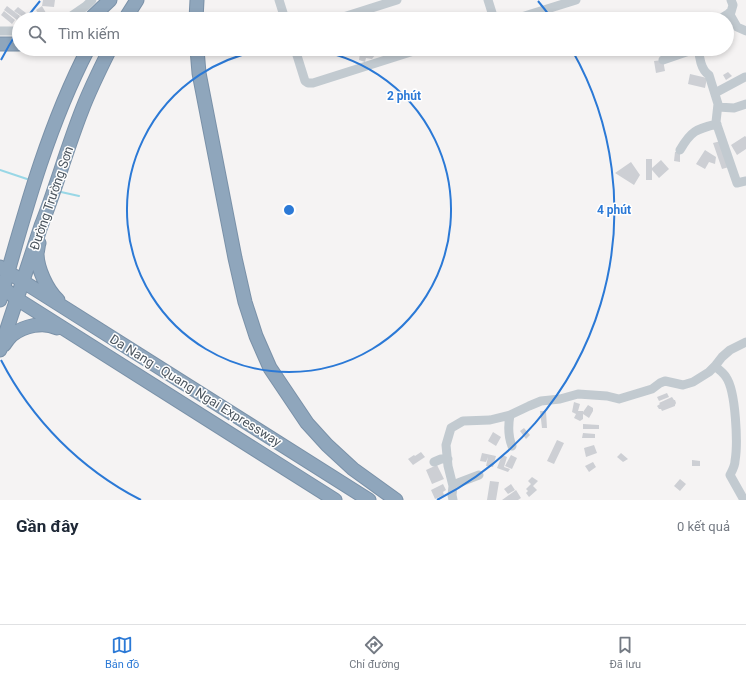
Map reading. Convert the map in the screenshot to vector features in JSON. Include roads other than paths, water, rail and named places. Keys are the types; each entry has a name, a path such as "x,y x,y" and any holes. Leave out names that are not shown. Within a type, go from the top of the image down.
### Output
{"highway":[{"path":"97,12 110,0"},
{"path":"107,12 115,0"},
{"path":"129,12 137,0"},
{"path":"196,12 197,0"},
{"path":"0,44 12,44"},
{"name":"Đường Trường Sơn","path":"1,291 4,270 57,116 84,56"},
{"name":"Đường Trường Sơn","path":"1,349 40,226 48,208 82,110 98,71 106,56"},
{"path":"198,56 235,258 245,302 258,342 270,368 307,423 327,446 353,469 396,500"},
{"path":"48,208 40,234 37,254 46,283 52,294 66,307 101,331"},
{"name":"Da Nang - Quang Ngai Expressway","path":"4,270 369,500"},
{"name":"Da Nang - Quang Ngai Expressway","path":"1,291 92,346 335,500"},
{"path":"1,349 12,335 24,328 41,324 52,326 92,346"}],"street":[{"path":"77,12 92,0"},
{"path":"279,0 283,12"},
{"path":"359,12 397,0"},
{"path":"488,0 492,12"},
{"path":"537,12 576,0"},
{"path":"731,0 733,4 731,12"},
{"path":"734,22 737,27 746,31"},
{"path":"0,31 12,31"},
{"path":"297,56 305,81 308,83 313,83 398,56"},
{"path":"663,60 675,56"},
{"path":"700,56 705,72 709,75 715,93 718,104 716,122 737,183 746,182"},
{"path":"715,93 745,77"},
{"path":"718,107 734,108 746,104"},
{"path":"680,150 686,139 698,129 717,124"},
{"path":"453,500 453,486 448,466 446,445 451,428 463,421 490,420 510,415 541,402 578,394 607,396 619,399 652,389 665,381 683,385 693,382 709,372 730,350 746,342"},
{"path":"715,366 727,378 732,391 736,412 736,439 735,461 730,476 744,500"},
{"path":"510,415 508,429 512,446"},
{"path":"434,462 441,459 448,459"},
{"path":"453,486 479,475"}],"waterway":[{"path":"0,170 27,179"},
{"path":"61,192 79,196"}]}
